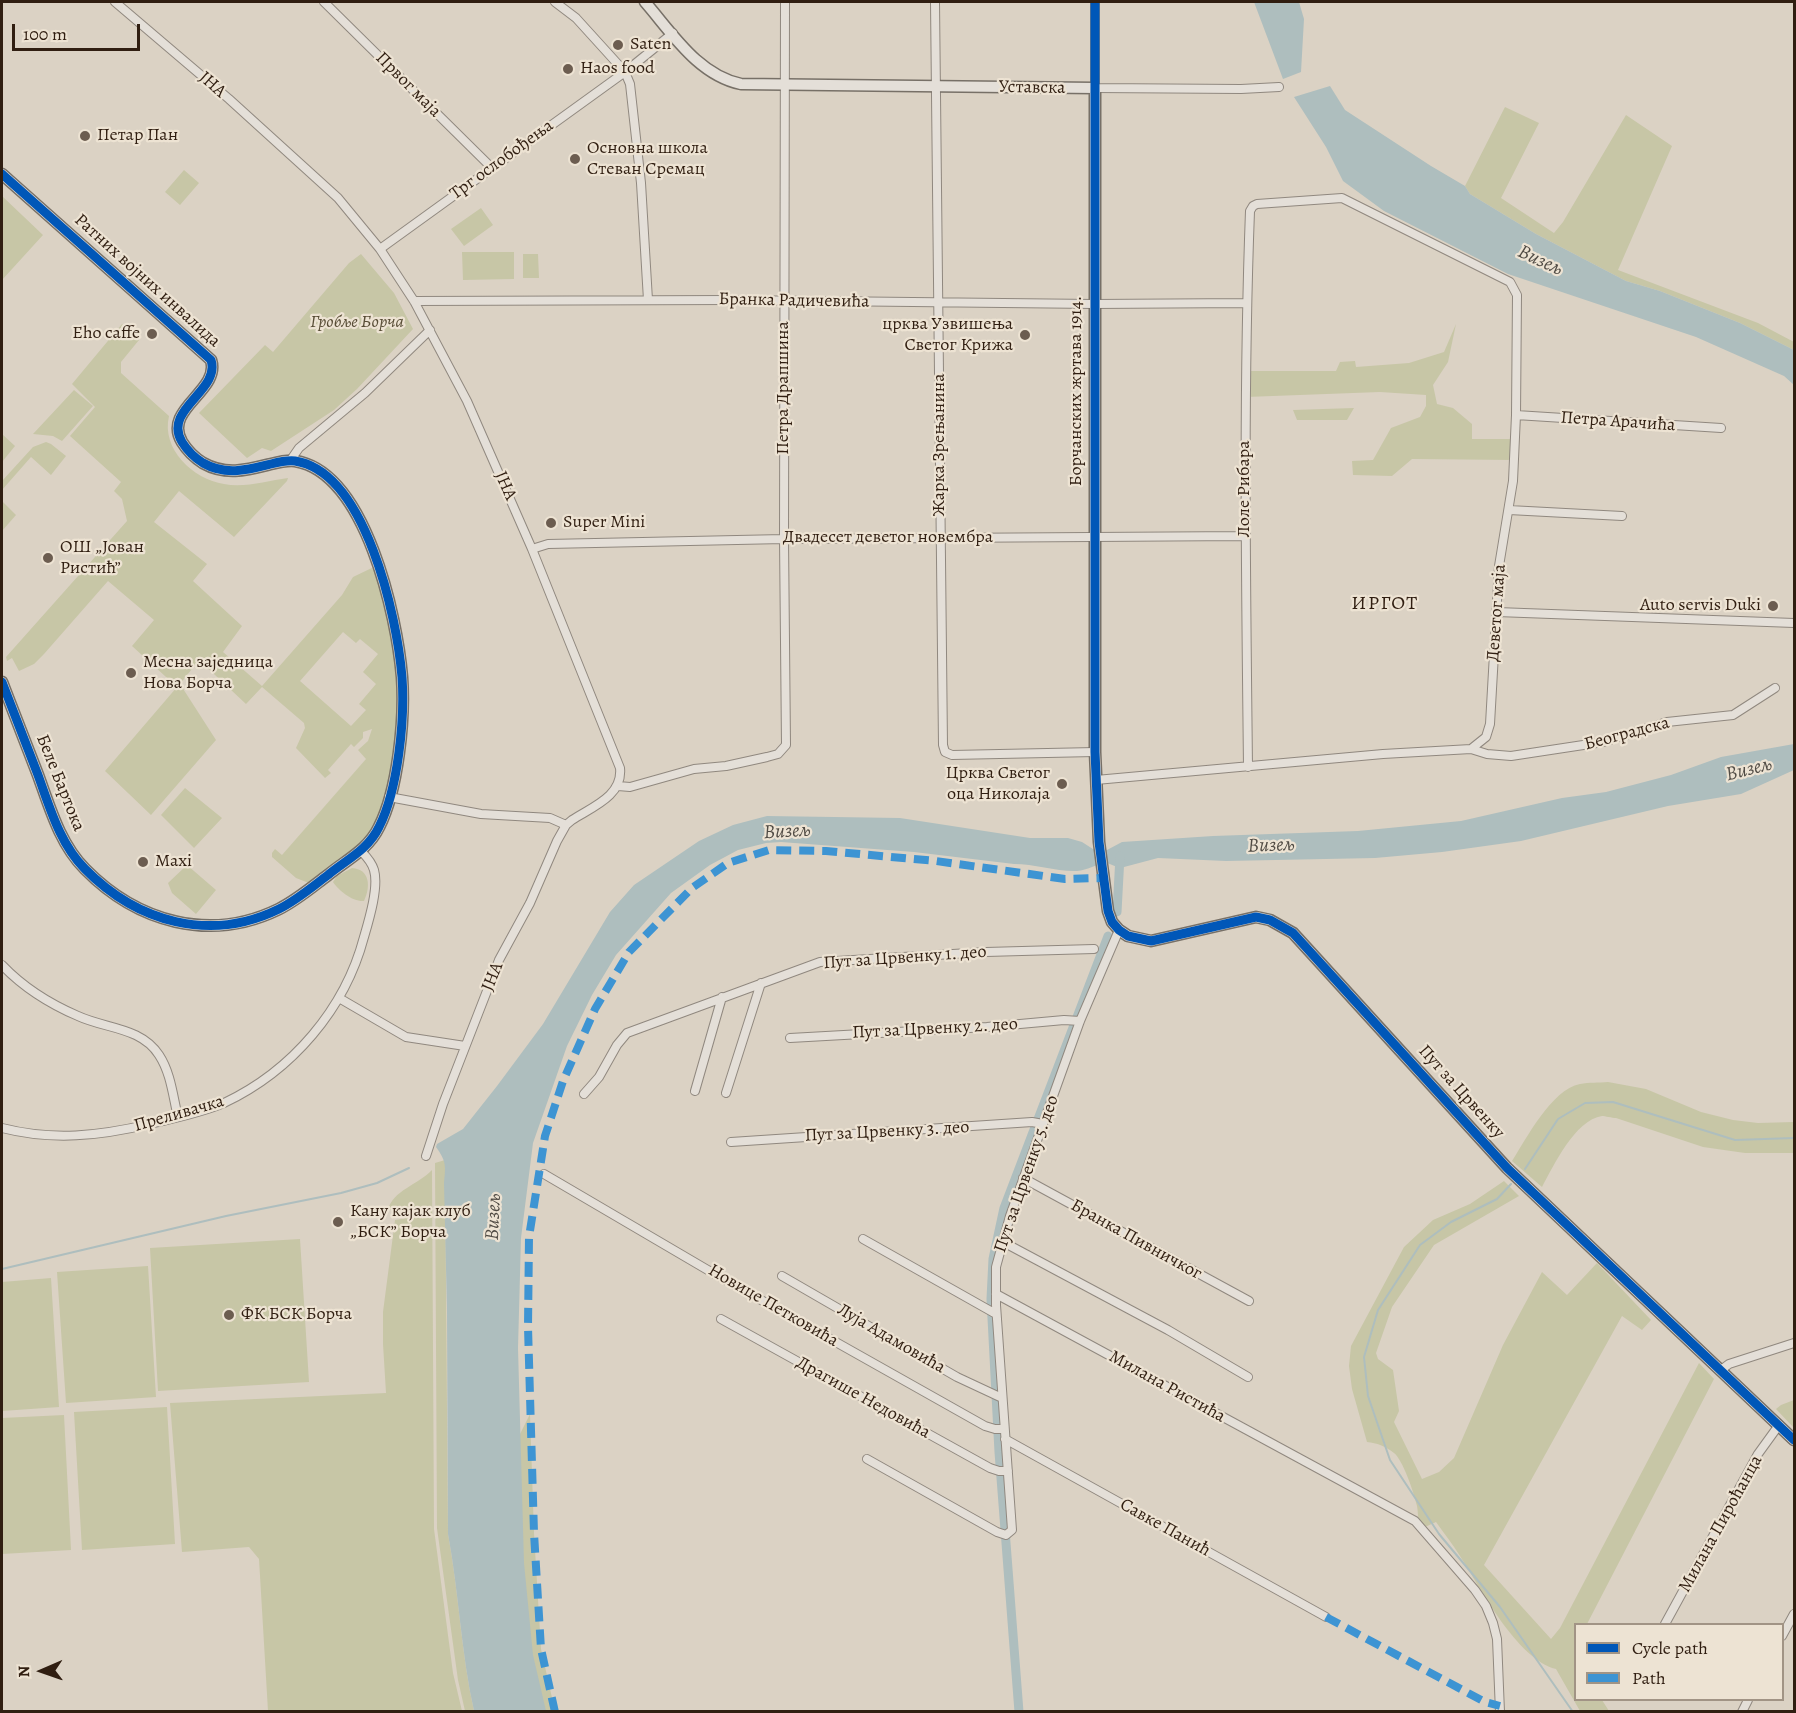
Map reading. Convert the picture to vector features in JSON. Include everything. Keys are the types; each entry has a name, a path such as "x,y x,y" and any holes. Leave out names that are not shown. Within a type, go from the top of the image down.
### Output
{"street":[{"name":"ЈНА","path":"115,2 229,99 339,198 380,249 414,301 467,401 532,549 621,772 618,786 606,799 566,825 557,841 530,903 499,960 443,1104 426,1156"},
{"name":"Првог маја","path":"324,2 492,168"},
{"path":"555,2 576,18 625,72 630,84 641,183 648,300"},
{"name":"Уставска","path":"645,2 702,66 723,79 741,84 1241,89 1279,87"},
{"name":"Петра Драпшина","path":"618,786 630,788 705,767 726,766 767,757 783,750 786,739 785,2"},
{"name":"Жарка Зрењанина","path":"935,2 943,745 945,752 952,755 1095,752"},
{"name":"Борчанских жртава 1914.","path":"1095,2 1095,752 1101,865 1108,911 1112,922 1119,930"},
{"name":"Трг ослобођења","path":"380,249 625,72 673,33"},
{"name":"Ратних војних инвалида","path":"2,174 211,360 213,370 211,378 186,409 178,424 181,439 191,453 209,466 230,472 290,460"},
{"name":"Деветог маја","path":"1250,211 1257,204 1342,198 1513,285 1518,302 1516,415 1509,510 1499,566 1490,724 1486,737 1471,749"},
{"name":"Лоле Рибара","path":"1248,767 1245,536 1250,211"},
{"name":"Бранка Радичевића","path":"414,301 1247,303"},
{"path":"362,851 380,826 389,797 400,738 402,680 396,636 389,600 366,534 345,495 326,475 303,463 290,460 299,448 361,398 430,330"},
{"name":"Петра Арачића","path":"1516,415 1720,428"},
{"path":"1509,510 1622,516"},
{"name":"Двадесет деветог новембра","path":"532,549 548,544 784,539 1245,536"},
{"path":"1497,612 1794,622"},
{"name":"Беле Бартока","path":"2,682 4,695 69,849 102,885 138,909 159,918 184,924 216,925 250,920 291,903 362,851"},
{"name":"Београдска","path":"1471,749 1495,756 1511,756 1604,742 1667,722 1727,717 1739,712 1775,688"},
{"path":"1096,780 1383,754 1471,749"},
{"path":"389,797 481,814 550,818 566,825"},
{"name":"Преливачка","path":"2,1128 32,1136 106,1134 209,1109 263,1081 302,1047 318,1029 339,998 356,962 374,892 374,871 362,851"},
{"name":"Пут за Црвенку","path":"1119,930 1128,936 1151,940 1256,918 1270,920 1293,933 1507,1168 1794,1440"},
{"name":"Пут за Црвенку 5. део","path":"867,1459 1002,1534 1010,1533 1013,1526 996,1314 996,1267 1023,1178 1076,1021 1119,930"},
{"name":"Пут за Црвенку 1. део","path":"584,1094 599,1077 617,1045 627,1033 820,962 986,952 1094,949"},
{"path":"2,965 49,1002 80,1017 135,1034 151,1045 166,1070 178,1117"},
{"path":"726,1093 760,983"},
{"path":"695,1091 722,997"},
{"path":"339,998 406,1037 465,1046"},
{"name":"Пут за Црвенку 2. део","path":"790,1038 1076,1021"},
{"name":"Пут за Црвенку 3. део","path":"731,1142 1032,1122 1043,1124"},
{"name":"Новице Петковића","path":"544,1174 706,1269 985,1426 1004,1429"},
{"name":"Бранка Пивничког","path":"1023,1178 1249,1301"},
{"path":"863,1239 996,1314"},
{"path":"1003,1242 1168,1330 1248,1377"},
{"name":"Луја Адамовића","path":"782,1276 957,1377 1002,1398"},
{"name":"Милана Ристића","path":"996,1294 1415,1521 1475,1590 1494,1623 1497,1639 1500,1712"},
{"name":"Драгише Недовића","path":"721,1318 990,1468 1008,1471"},
{"path":"1721,1370 1729,1364 1794,1343"},
{"name":"Милана Пироћанца","path":"1666,1623 1758,1454 1779,1425"},
{"name":"Савке Панић","path":"1005,1439 1326,1617"},
{"path":"1784,1632 1794,1614"}],"green space":[{"path":"1505,107 1539,123 1501,198 1554,233 1563,222 1626,115 1672,146 1618,270 1758,323 1794,342 1794,350 1740,323 1660,291 1626,281 1536,234 1470,194 1465,186"},
{"path":"184,170 199,183 180,205 165,192"},
{"path":"2,196 43,235 2,280"},
{"path":"481,208 493,225 464,246 451,229"},
{"path":"462,252 514,252 514,279 463,280"},
{"name":"Гробље Борча","path":"361,254 394,293 413,329 357,389 334,410 271,451 262,448 247,458 199,413 265,345 273,352 349,263"},
{"path":"523,254 538,254 539,278 523,278"},
{"path":"122,324 139,340 121,362 121,373 169,416 170,440 175,451 191,469 212,481 232,485 248,485 288,478 234,537 179,491 154,522 207,564 193,581 242,626 223,652 262,686 342,595 353,577 378,565 396,636 400,729 380,826 314,885 296,878 272,857 272,853 275,849 282,855 366,759 358,750 368,741 372,729 363,732 363,738 354,747 351,744 328,770 331,773 325,778 296,748 305,728 304,723 262,687 246,704 199,660 180,684 216,740 151,815 105,771 177,687 132,646 154,620 108,581 34,664 19,671 12,658 7,661 6,657 127,521 122,499 114,491 121,482 70,436 95,407 72,384","holes":["343,632 356,643 360,639 378,654 363,672 376,684 359,704 366,710 351,726 300,681"]},
{"path":"1456,324 1448,362 1433,385 1437,404 1453,408 1472,424 1472,439 1515,439 1514,460 1412,459 1392,476 1353,475 1352,461 1373,460 1391,428 1420,417 1426,406 1426,395 1380,392 1246,397 1246,371 1336,371 1340,362 1355,361 1356,367 1409,363 1444,352"},
{"path":"74,390 93,406 62,441 53,436 33,434"},
{"path":"1354,408 1347,420 1297,420 1293,410"},
{"path":"2,434 15,446 2,462"},
{"path":"46,442 66,456 51,475 31,457 2,490 2,481 33,447"},
{"path":"2,501 16,515 2,531"},
{"path":"185,788 222,818 194,848 161,815"},
{"path":"187,865 216,890 196,914 172,893 168,883"},
{"path":"352,868 366,875 368,890 364,901 355,900 333,882 337,876"},
{"path":"1608,1082 1646,1089 1701,1112 1733,1120 1758,1123 1794,1122 1794,1153 1745,1153 1703,1147 1616,1118 1602,1116 1592,1119 1574,1134 1542,1187 1512,1161 1532,1128 1559,1095 1580,1084"},
{"path":"445,1160 448,1534 474,1711 465,1711 458,1680 437,1528 435,1163"},
{"path":"432,1170 434,1529 453,1673 462,1711 268,1711 259,1559 249,1547 182,1552 170,1403 386,1393 383,1312 395,1220 408,1218 407,1210 388,1210 400,1193"},
{"path":"1504,1181 1519,1196 1434,1245 1392,1307 1376,1353 1378,1359 1393,1370 1399,1411 1394,1422 1422,1479 1439,1472 1454,1458 1503,1345 1542,1272 1567,1295 1597,1263 1651,1320 1642,1330 1622,1316 1484,1565 1551,1639 1560,1628 1699,1363 1714,1379 1588,1623 1574,1623 1574,1700 1556,1669 1542,1663 1514,1638 1436,1522 1425,1527 1422,1524 1418,1517 1411,1485 1397,1457 1378,1444 1367,1442 1352,1389 1349,1366 1351,1346 1404,1247 1433,1220 1470,1204"},
{"name":"ФК БСК Борча","path":"300,1239 309,1382 158,1391 150,1248"},
{"path":"148,1266 156,1397 66,1403 57,1272"},
{"path":"51,1278 59,1407 2,1411 2,1282"},
{"path":"1794,1400 1794,1428 1776,1409"},
{"path":"167,1407 175,1544 82,1550 74,1412"},
{"path":"530,1414 541,1649 555,1711 534,1711 527,1666 517,1440"},
{"path":"64,1415 71,1550 2,1554 2,1418"},
{"path":"1574,1701 1603,1701 1609,1711 1580,1711"}],"water":[{"path":"1254,2 1299,2 1304,19 1301,72 1283,79"},
{"name":"Визељ","path":"1330,86 1345,110 1465,186 1470,194 1536,234 1626,281 1660,291 1740,323 1794,350 1794,385 1784,376 1696,337 1508,274 1384,211 1343,181 1326,147 1294,97"},
{"name":"Визељ","path":"1794,744 1794,770 1741,794 1668,806 1521,841 1442,852 1375,858 1226,861 1158,858 1124,867 1105,862 1085,870 1070,871 914,852 781,842 738,850 710,865 671,893 616,955 592,995 567,1046 533,1143 521,1238 518,1348 524,1563 533,1655 546,1711 474,1711 448,1534 445,1167 436,1147 437,1144 463,1129 497,1086 543,1024 610,912 634,885 699,841 733,825 767,816 900,818 1030,838 1068,838 1082,842 1096,851 1107,850 1122,842 1358,831 1461,821 1562,798 1606,792 1671,775 1721,757"}],"waterway":[{"path":"1117,912 1120,856"},
{"path":"1019,1712 999,1452 991,1299 993,1259 1004,1208 1108,936"},
{"path":"1525,1169 1558,1119 1585,1103 1613,1102 1735,1140 1794,1138"},
{"path":"2,1269 226,1216 341,1193 377,1183 409,1168"},
{"path":"1511,1184 1497,1199 1451,1222 1420,1245 1378,1310 1364,1357 1368,1396 1390,1460 1439,1534 1500,1607 1573,1712"}],"marked path":[{"path":"555,1712 541,1649 534,1533 528,1327 529,1237 545,1136 563,1081 595,1009 629,952 692,888 728,863 769,850 826,851 936,861 1065,879 1102,878"},
{"path":"1326,1617 1485,1702 1500,1706"}],"cycle path":[{"path":"1095,2 1095,752 1099,842 1108,911 1112,922 1128,936 1151,941 1256,917 1270,920 1293,933 1507,1168 1794,1440"},
{"path":"2,174 211,360 212,371 208,381 180,420 178,430 182,442 191,454 203,463 228,471 295,461 320,471 341,491 359,518 385,585 402,677 399,754 386,812 374,835 363,848 292,902 279,909 253,919 227,925 176,922 151,914 105,887 76,859 62,837 2,682"}],"place":[{"name":"Saten","path":"618,45"},
{"name":"Haos food","path":"568,69"},
{"name":"Петар Пан","path":"85,136"},
{"name":"Основна школа Стеван Сремац","path":"575,159"},
{"name":"Eho caffe","path":"152,334"},
{"name":"црква Узвишења Светог Крижа","path":"1025,335"},
{"name":"Super Mini","path":"551,523"},
{"name":"ОШ „Јован Ристић”","path":"48,558"},
{"name":"Auto servis Duki","path":"1773,606"},
{"name":"Месна заједница Нова Борча","path":"131,673"},
{"name":"Црква Светог оца Николаја","path":"1062,784"},
{"name":"Maxi","path":"143,862"},
{"name":"Кану кајак клуб „БСК” Борча","path":"338,1222"},
{"name":"ФК БСК Борча","path":"229,1315"}],"district":[{"name":"ИРГОТ","path":"1385,604"}]}
